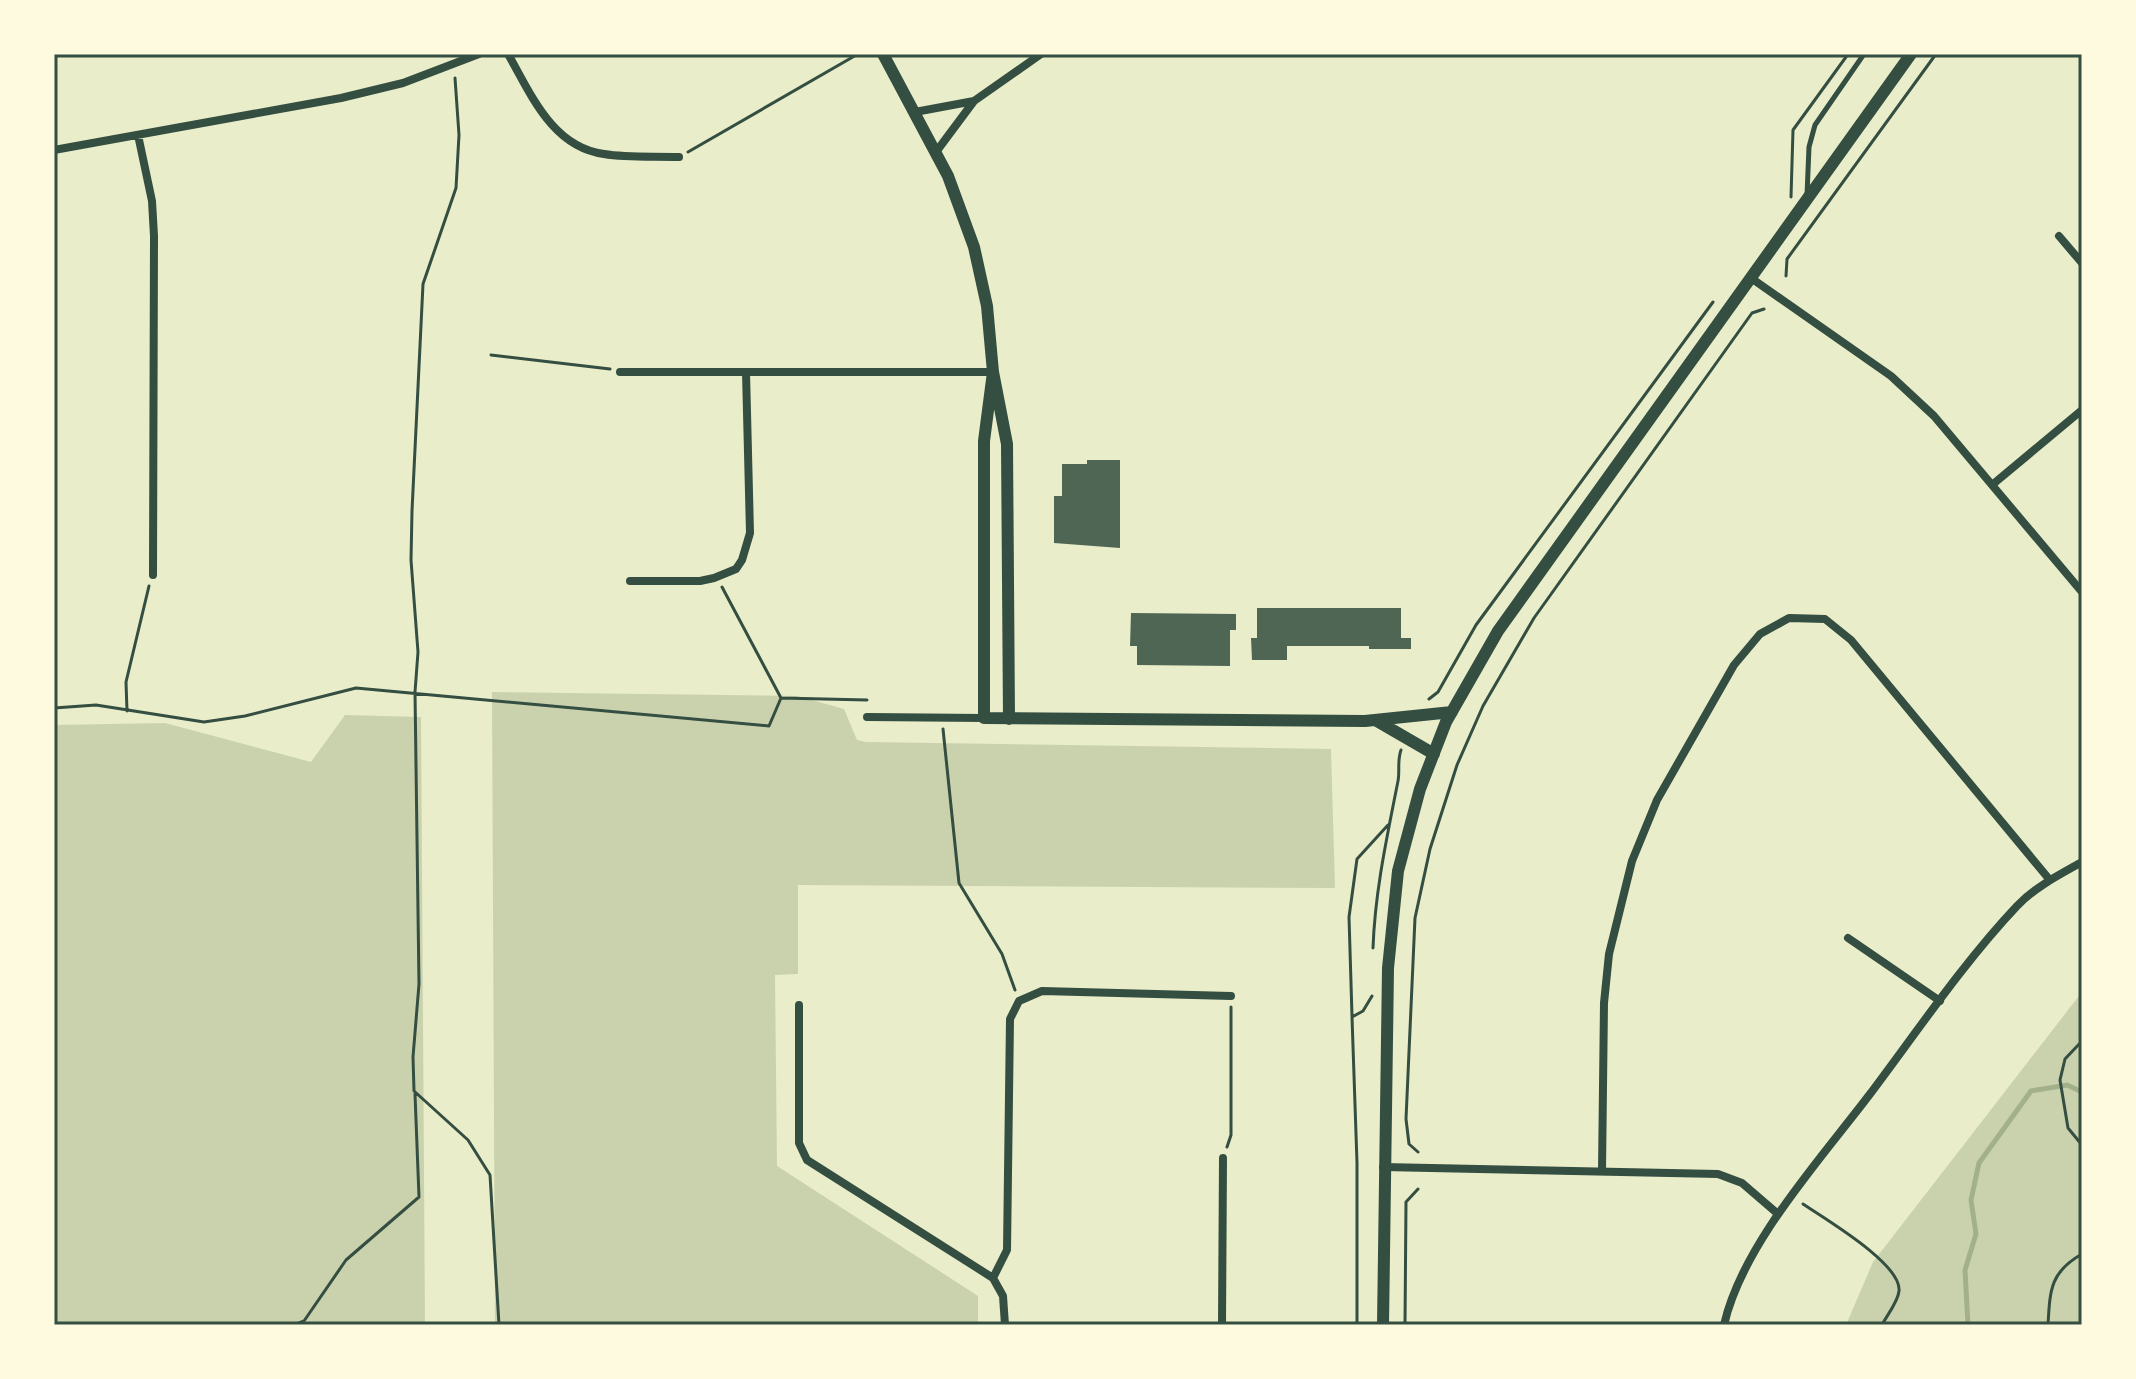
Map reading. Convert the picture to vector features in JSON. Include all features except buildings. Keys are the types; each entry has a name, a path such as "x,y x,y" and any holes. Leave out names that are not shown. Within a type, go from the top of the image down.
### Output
{"street":[{"path":"54,150 341,98 403,83 479,54"},
{"path":"508,54 542,112 560,134 580,147 603,154 679,157"},
{"path":"883,54 936,152 974,247 987,306 993,372 1007,444 1009,719"},
{"path":"936,152 974,101 1041,54"},
{"path":"1383,1325 1388,968 1398,871 1420,789 1434,754 1452,712 1498,631 1911,54"},
{"path":"915,112 974,101"},
{"path":"138,135 152,201 154,236 153,575"},
{"path":"2059,236 2082,263"},
{"path":"1751,278 1891,376 1934,416 2082,592"},
{"path":"620,372 993,372"},
{"path":"630,581 700,581 714,578 736,569 748,550 746,372"},
{"path":"984,718 984,441 993,372"},
{"path":"1992,485 2082,410"},
{"path":"1602,1171 1605,991 1609,954 1632,861 1657,800 1734,665 1760,634 1789,618 1825,619 1851,640 2049,879"},
{"path":"867,717 1377,721 1452,712"},
{"path":"1377,721 1434,754"},
{"path":"1724,1325 1729,1302 1778,1214 1940,1001 2018,905 2049,879 2082,862"},
{"path":"1848,938 1940,1001"},
{"path":"993,1278 1007,1250 1010,1019 1019,1001 1042,991 1231,996"},
{"path":"799,1005 799,1143 807,1160 993,1278 1003,1296 1005,1325"},
{"path":"1222,1325 1223,1158"},
{"path":"1383,1167 1718,1174 1742,1183 1778,1214"}],"lane":[{"path":"1807,200 1809,147 1815,125 1864,54"}],"path":[{"path":"679,157 858,54"},
{"path":"1791,197 1793,130 1848,54"},
{"path":"1786,276 1787,259 1936,54"},
{"path":"294,1325 304,1321 346,1260 419,1197 413,1057 419,984 415,692 418,652 411,560 412,511 423,284 456,188 459,135 454,65"},
{"path":"1419,703 1438,692 1476,625 1716,298"},
{"path":"1418,1152 1409,1144 1406,1119 1415,918 1430,849 1457,765 1483,706 1534,618 1752,313 1764,309"},
{"path":"491,355 598,366 620,372"},
{"path":"127,711 126,682 153,575"},
{"path":"714,578 724,590 781,698"},
{"path":"54,708 96,705 204,722 245,716 356,688 769,726 781,698"},
{"path":"781,698 867,700"},
{"path":"942,718 959,883 1002,954 1019,1001"},
{"path":"1373,956 1379,876 1402,747"},
{"path":"1357,1325 1357,1163 1349,917 1357,859 1388,825"},
{"path":"1352,1017 1363,1011 1372,995"},
{"path":"1223,1158 1231,1135 1231,996"},
{"path":"2082,1041 2065,1059 2060,1080 2068,1128 2082,1145"},
{"path":"414,1091 468,1140 490,1175 499,1325"},
{"path":"1405,1325 1406,1202 1418,1189"},
{"path":"1793,1197 1888,1265 1898,1280 1900,1294 1882,1325"},
{"path":"2048,1325 2049,1302 2056,1277 2063,1264 2082,1254"}],"green space":[{"path":"492,692 797,696 844,709 857,740 866,742 1331,749 1335,888 798,885 798,974 775,975 777,1166 978,1296 978,1325 495,1325"},
{"path":"345,715 421,717 425,1325 54,1325 54,725 165,723 311,762"},
{"path":"2082,992 2082,1325 1846,1325 1873,1262"}],"waterway":[{"path":"1968,1325 1965,1270 1976,1234 1971,1200 1979,1163 2031,1091 2067,1085 2082,1092"}]}
